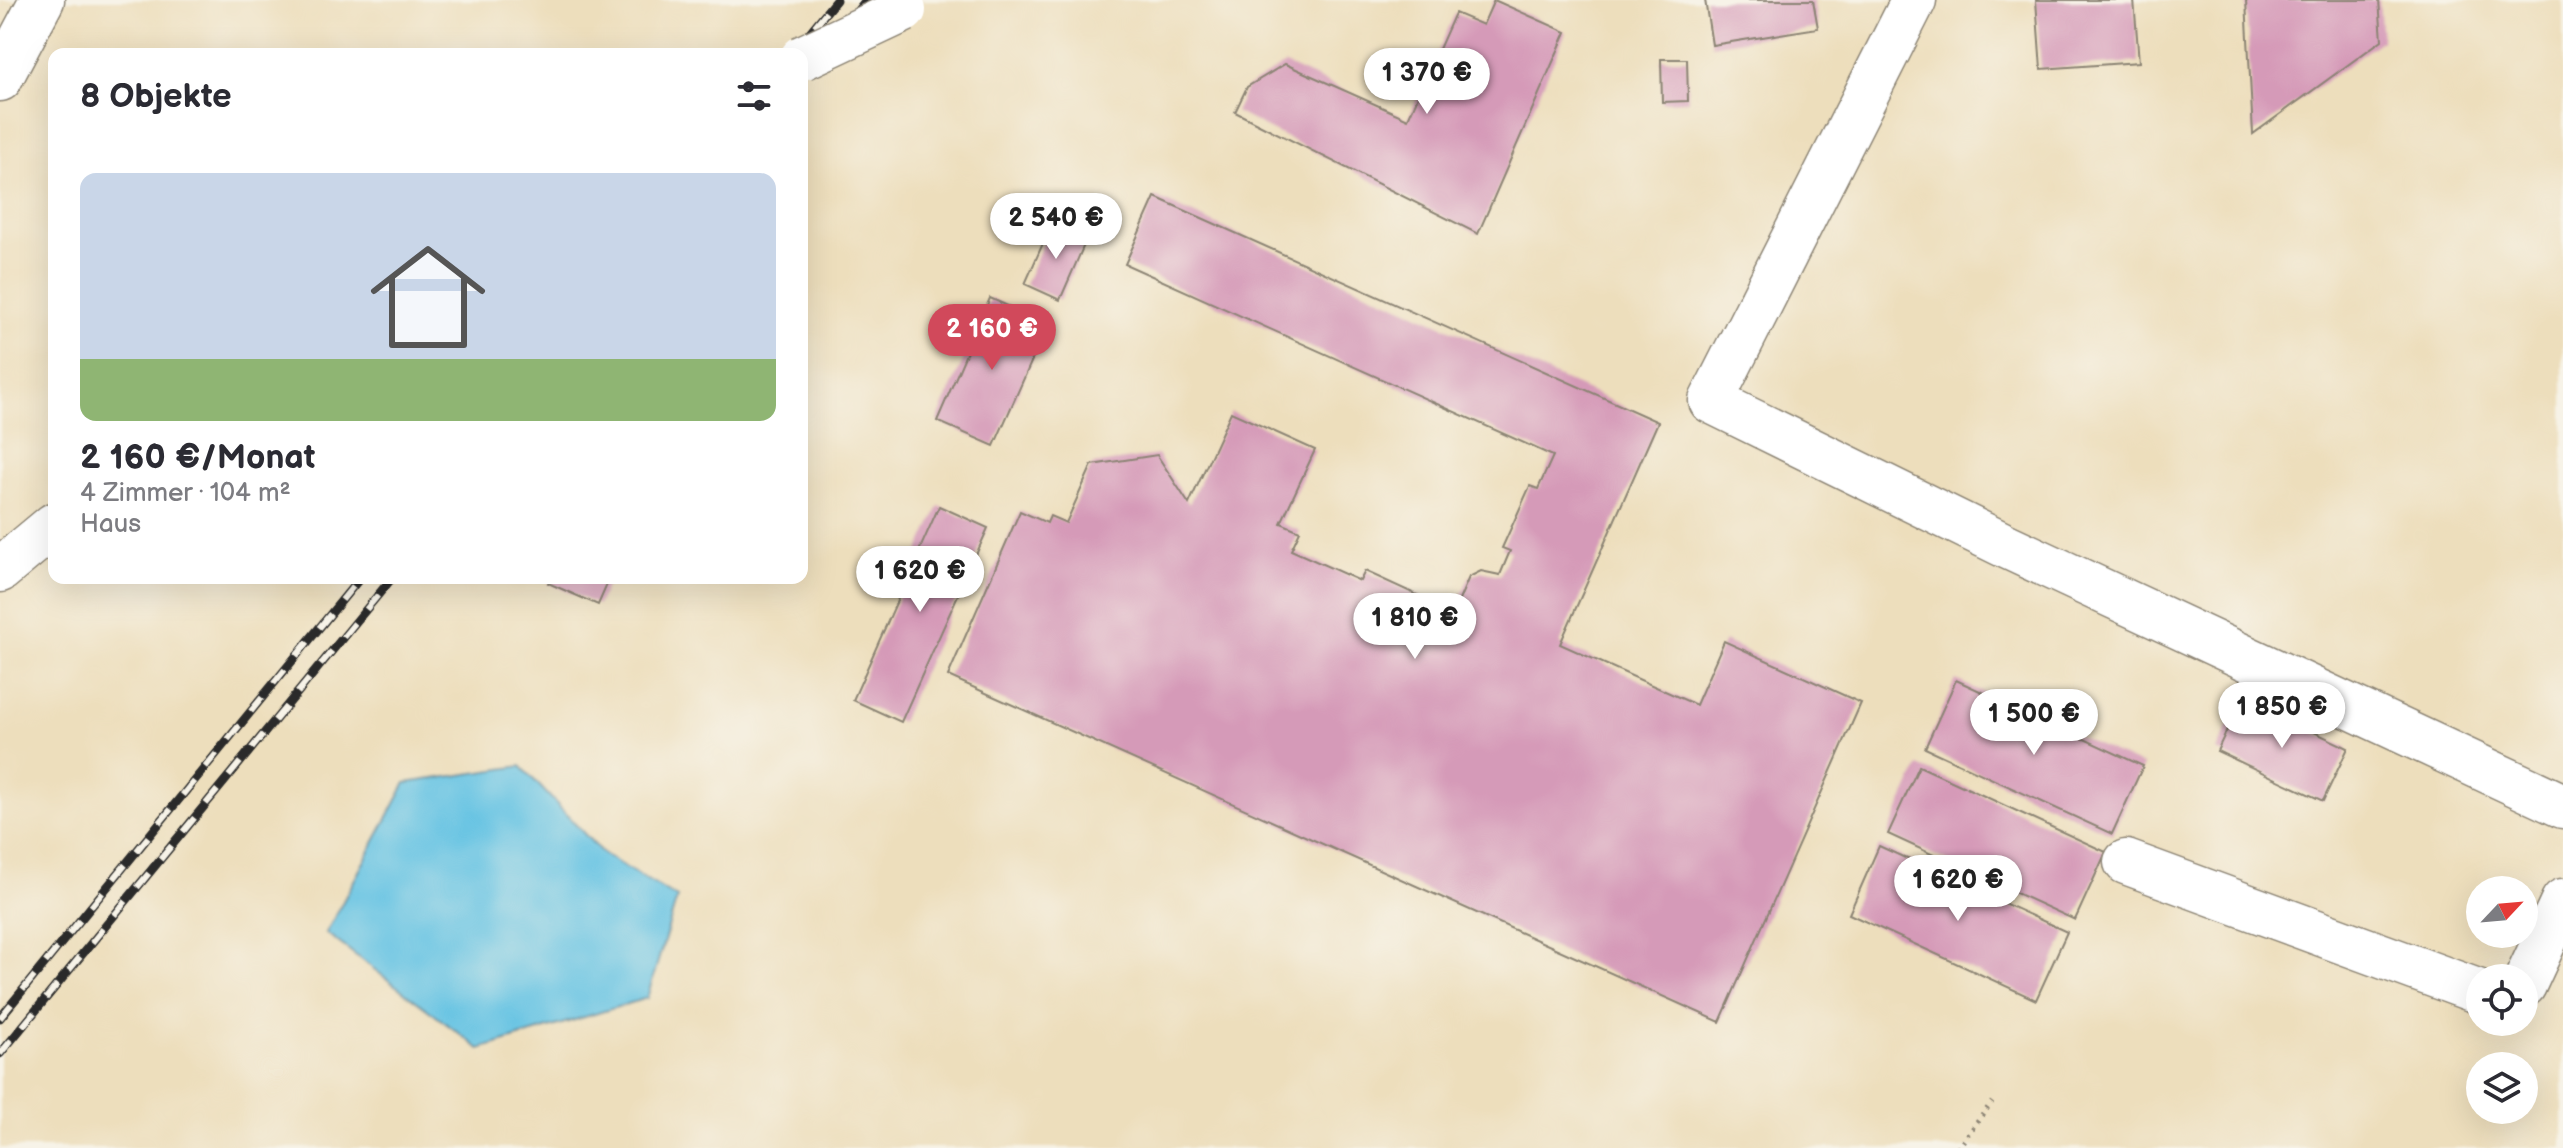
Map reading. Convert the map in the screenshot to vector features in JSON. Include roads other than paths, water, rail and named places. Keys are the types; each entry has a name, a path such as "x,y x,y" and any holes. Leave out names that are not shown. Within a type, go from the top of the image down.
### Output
{"main road":[{"path":"0,79 42,0"},
{"path":"1914,0 1711,401 2004,545 2563,806"},
{"path":"808,55 915,5"},
{"path":"0,570 48,530"},
{"path":"2126,862 2466,987"},
{"path":"2534,964 2563,901"}],"water":[{"path":"521,766 603,854 677,898 647,998 480,1049 326,933 406,783"}],"railway":[{"path":"797,48 836,0"},
{"path":"808,72 866,0"},
{"path":"0,1018 355,584"},
{"path":"0,1054 387,584"}]}
